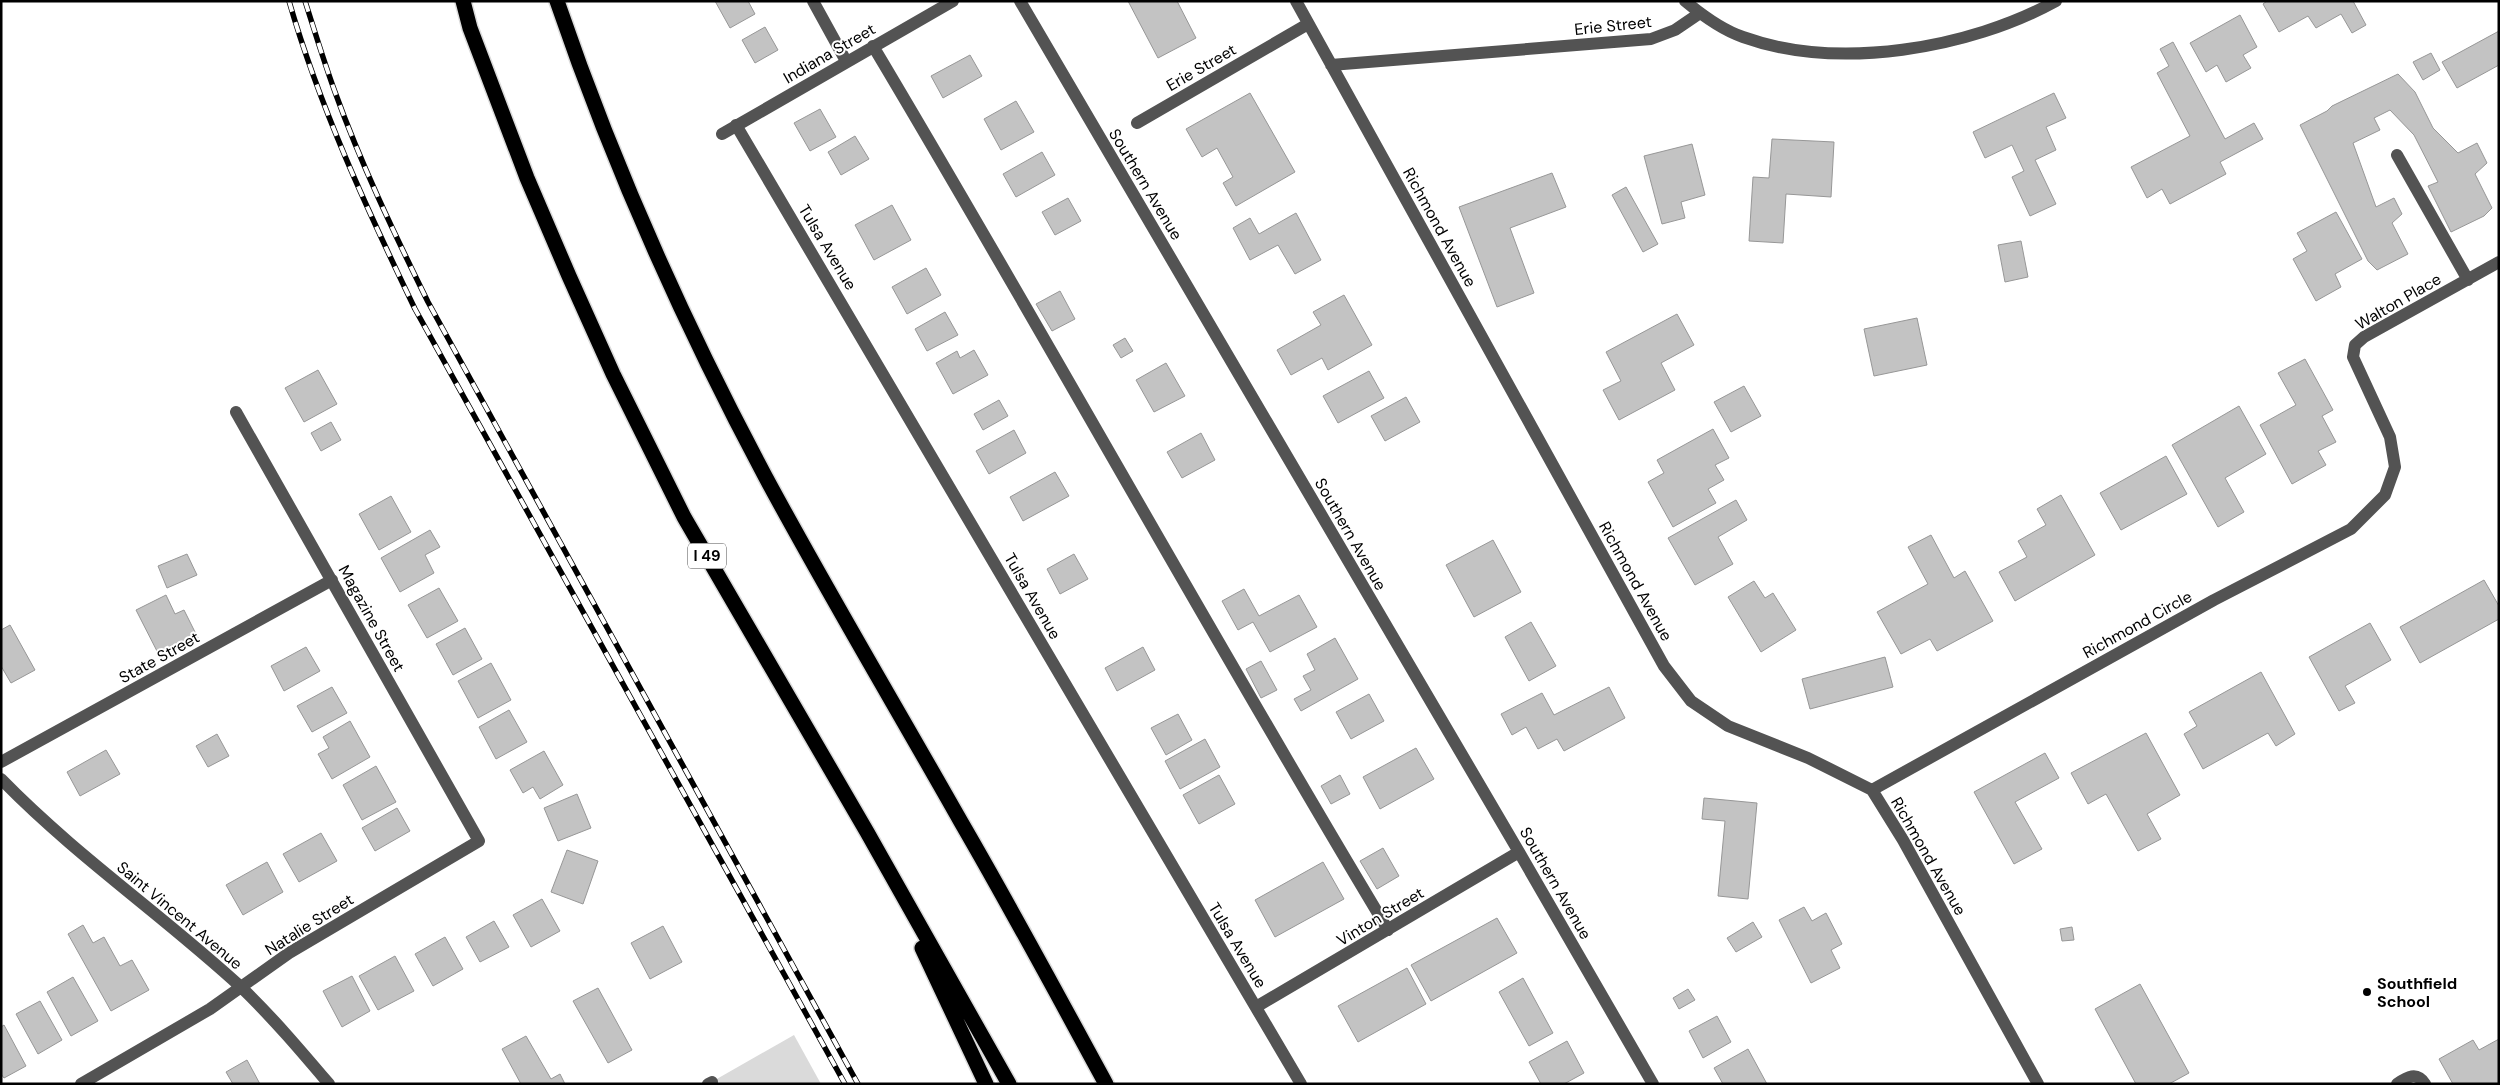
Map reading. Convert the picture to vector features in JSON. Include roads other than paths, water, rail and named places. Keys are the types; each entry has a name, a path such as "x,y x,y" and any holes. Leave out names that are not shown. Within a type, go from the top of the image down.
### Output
{"highway":[{"name":"I 49","path":"463,1 470,28 527,178 613,374 684,517 867,832 1009,1084"},
{"path":"557,1 608,141 640,218 721,390 810,558 964,826 1106,1084"},
{"path":"867,832 986,1084"}],"street":[{"path":"813,1 846,61"},
{"name":"Indiana Street","path":"722,134 953,1"},
{"name":"Southern Avenue","path":"1020,1 1653,1084"},
{"name":"Richmond Avenue","path":"1296,1 1664,666 1679,688 1705,712 1728,726 1808,758 1872,790 1903,840 2038,1084"},
{"path":"1686,1 1700,13 1743,37 1780,48 1851,53 1880,52 1938,44 1995,28 2056,1"},
{"name":"Erie Street","path":"1331,65 1650,40 1675,30 1700,13"},
{"name":"Erie Street","path":"1137,123 1308,24"},
{"path":"873,46 983,230 1089,419 1295,776 1388,930"},
{"name":"Tulsa Avenue","path":"736,125 1301,1084"},
{"name":"Walton Place","path":"2397,155 2468,280"},
{"name":"Walton Place","path":"2395,467 2390,437 2356,367 2353,351 2364,337 2499,262"},
{"name":"Magazine Street","path":"236,412 479,841"},
{"name":"Richmond Circle","path":"1872,790 2214,600 2351,529 2385,495 2395,467"},
{"name":"State Street","path":"1,762 332,580"},
{"name":"Saint Vincent Avenue","path":"1,779 51,826 242,988 298,1046 329,1084"},
{"name":"Natalie Street","path":"81,1084 201,1014 242,988 289,953 479,841"},
{"name":"Vinton Street","path":"1256,1008 1519,852"},
{"path":"2397,1084 2414,1075 2419,1077 2425,1084"}],"railway":[{"path":"289,1 301,41 330,119 362,196 415,309 845,1084"},
{"path":"305,1 345,119 390,224 428,302 858,1084"}],"place":[{"name":"Southfield School","path":"2367,992"}]}
